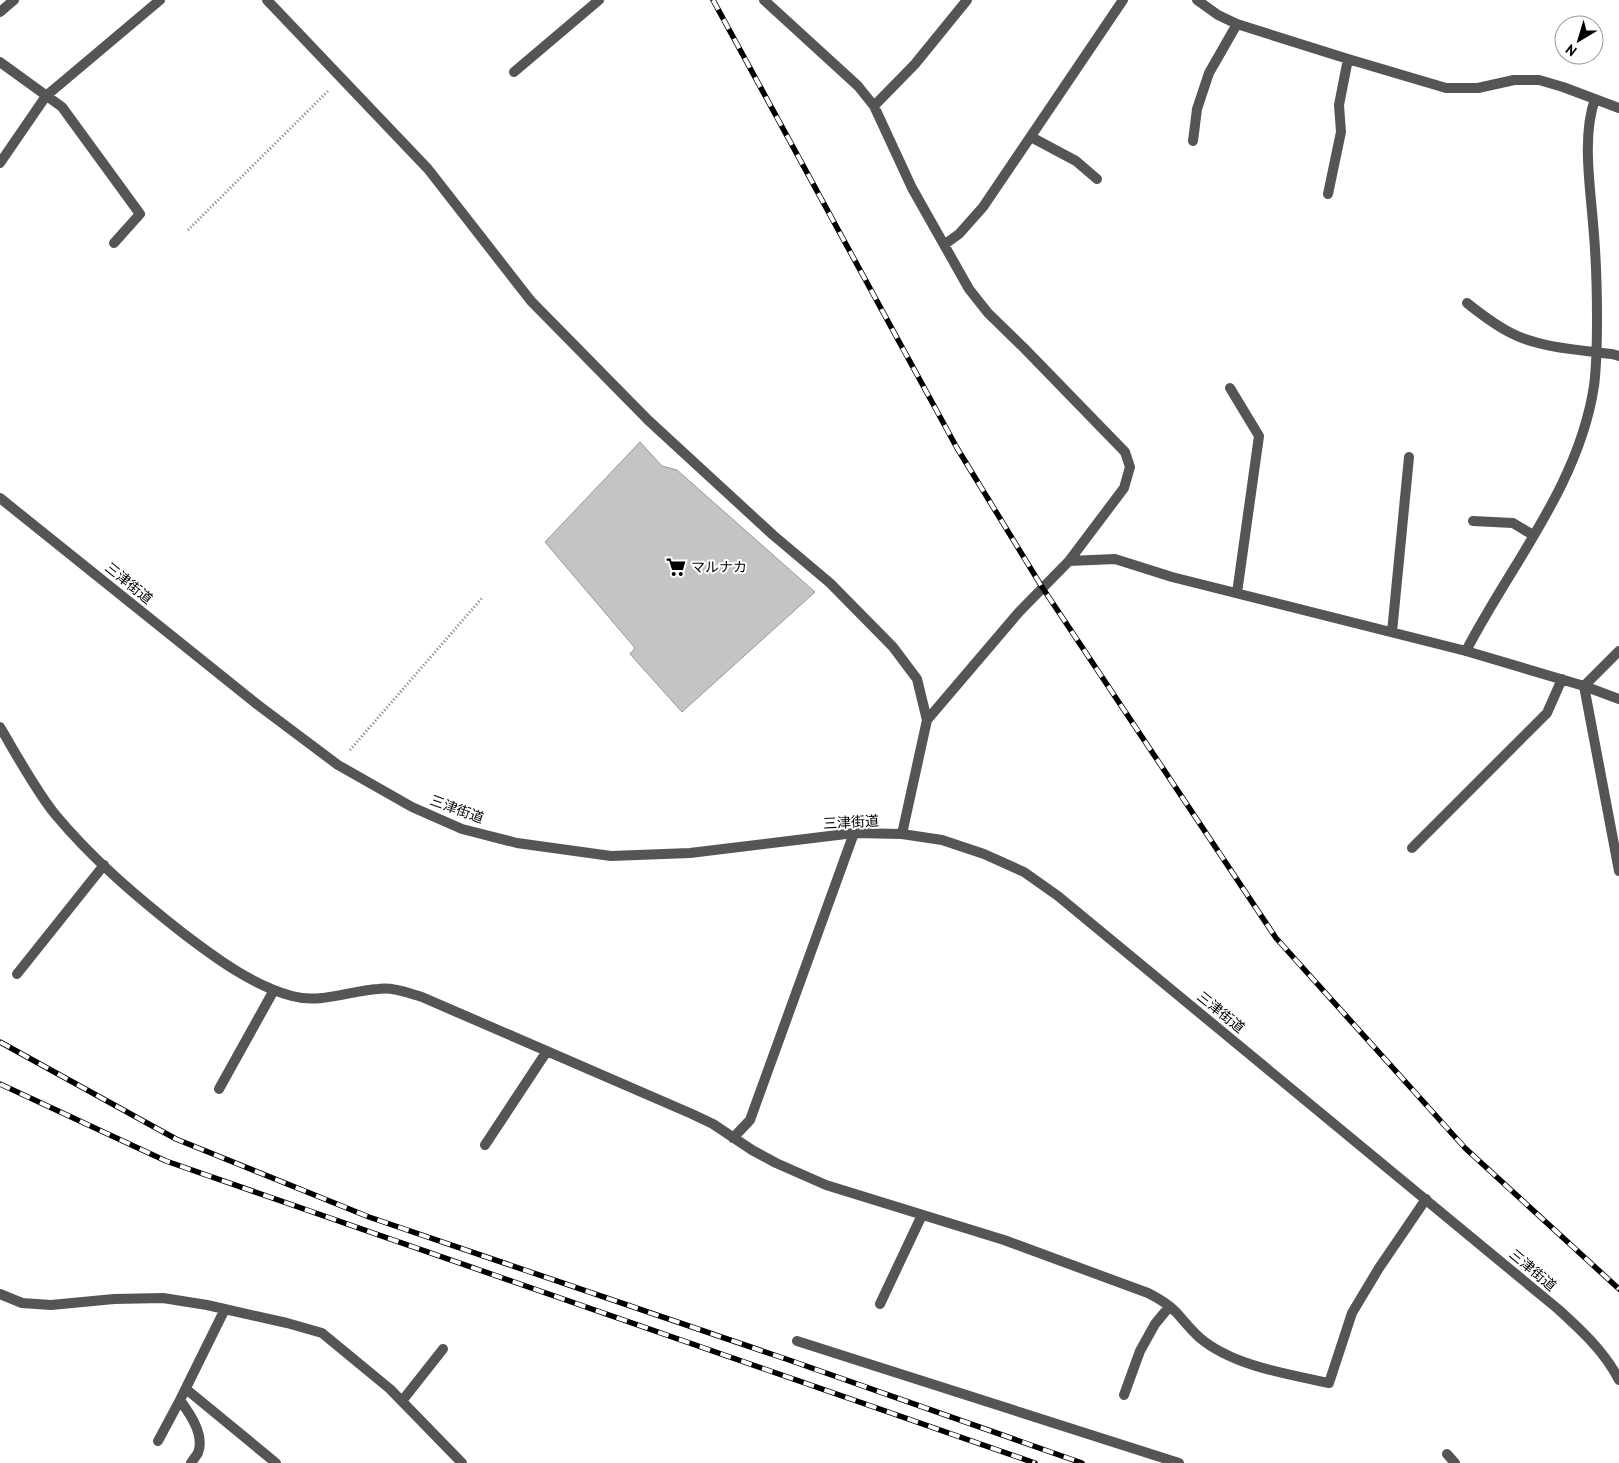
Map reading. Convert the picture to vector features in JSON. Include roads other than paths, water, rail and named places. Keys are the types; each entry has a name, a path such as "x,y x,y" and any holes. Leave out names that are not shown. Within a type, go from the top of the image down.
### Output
{"street":[{"path":"0,12 14,0"},
{"path":"0,163 46,96 160,0"},
{"path":"267,0 428,169 531,301 648,420 773,534 830,583 893,647 917,679 927,720 902,834"},
{"path":"514,72 599,0"},
{"path":"764,0 858,86 874,106 912,188 969,289 988,313 1031,354 1125,452 1130,467 1124,488 1069,561 1019,612 927,720"},
{"path":"874,106 915,64 967,0"},
{"path":"944,244 959,234 983,207 1123,0"},
{"path":"1197,0 1218,16 1237,24 1348,60 1446,88 1478,88 1514,80 1539,80 1619,108"},
{"path":"1193,141 1197,109 1209,73 1237,24"},
{"path":"1328,194 1341,132 1339,105 1348,60"},
{"path":"0,62 62,107 140,214 114,243"},
{"path":"1466,651 1483,618 1562,486 1583,436 1594,386 1597,352 1596,263 1589,168 1590,114 1595,99"},
{"path":"1031,136 1076,161 1097,179"},
{"path":"1467,303 1489,321 1514,335 1560,348 1619,356"},
{"path":"1230,388 1259,436 1237,593"},
{"path":"1392,632 1409,457"},
{"name":"三津街道","path":"0,498 251,699 338,765 412,808 462,828 517,843 612,856 690,853 854,833 902,834 942,840 984,854 1024,872 1058,896 1558,1309 1594,1343 1619,1380"},
{"path":"1473,521 1513,523 1533,535"},
{"path":"1069,561 1115,559 1172,577 1466,651 1562,679 1619,699"},
{"path":"1584,686 1619,651"},
{"path":"1412,848 1547,713 1562,679"},
{"path":"1584,686 1619,870"},
{"path":"0,727 54,812 104,865 152,909 209,954 248,978 294,997 321,999 379,989 398,990 422,997 692,1114 713,1124 776,1163 826,1185 1004,1240 1148,1292 1169,1307 1200,1338 1218,1350 1261,1368 1329,1383 1352,1313 1379,1268 1426,1199"},
{"path":"733,1138 750,1120 854,833"},
{"path":"17,974 104,865"},
{"path":"219,1089 274,990"},
{"path":"485,1145 546,1051"},
{"path":"880,1304 922,1215"},
{"path":"0,1294 22,1303 51,1305 114,1299 164,1298 225,1309 322,1333 390,1389 462,1463"},
{"path":"1124,1395 1140,1351 1155,1324 1169,1307"},
{"path":"158,1442 186,1390 225,1309"},
{"path":"797,1341 1179,1463"},
{"path":"402,1401 443,1349"},
{"path":"186,1390 276,1463"},
{"path":"180,1400 189,1412 199,1434 198,1452 191,1463"},
{"path":"1447,1454 1455,1463"}],"railway":[{"path":"713,0 957,448 1042,587 1276,938 1465,1148 1619,1289"},
{"path":"0,1042 176,1139 369,1217 789,1360 1082,1463"},
{"path":"0,1084 166,1161 1035,1463"}],"place":[{"name":"マルナカ","path":"676,567"}]}
